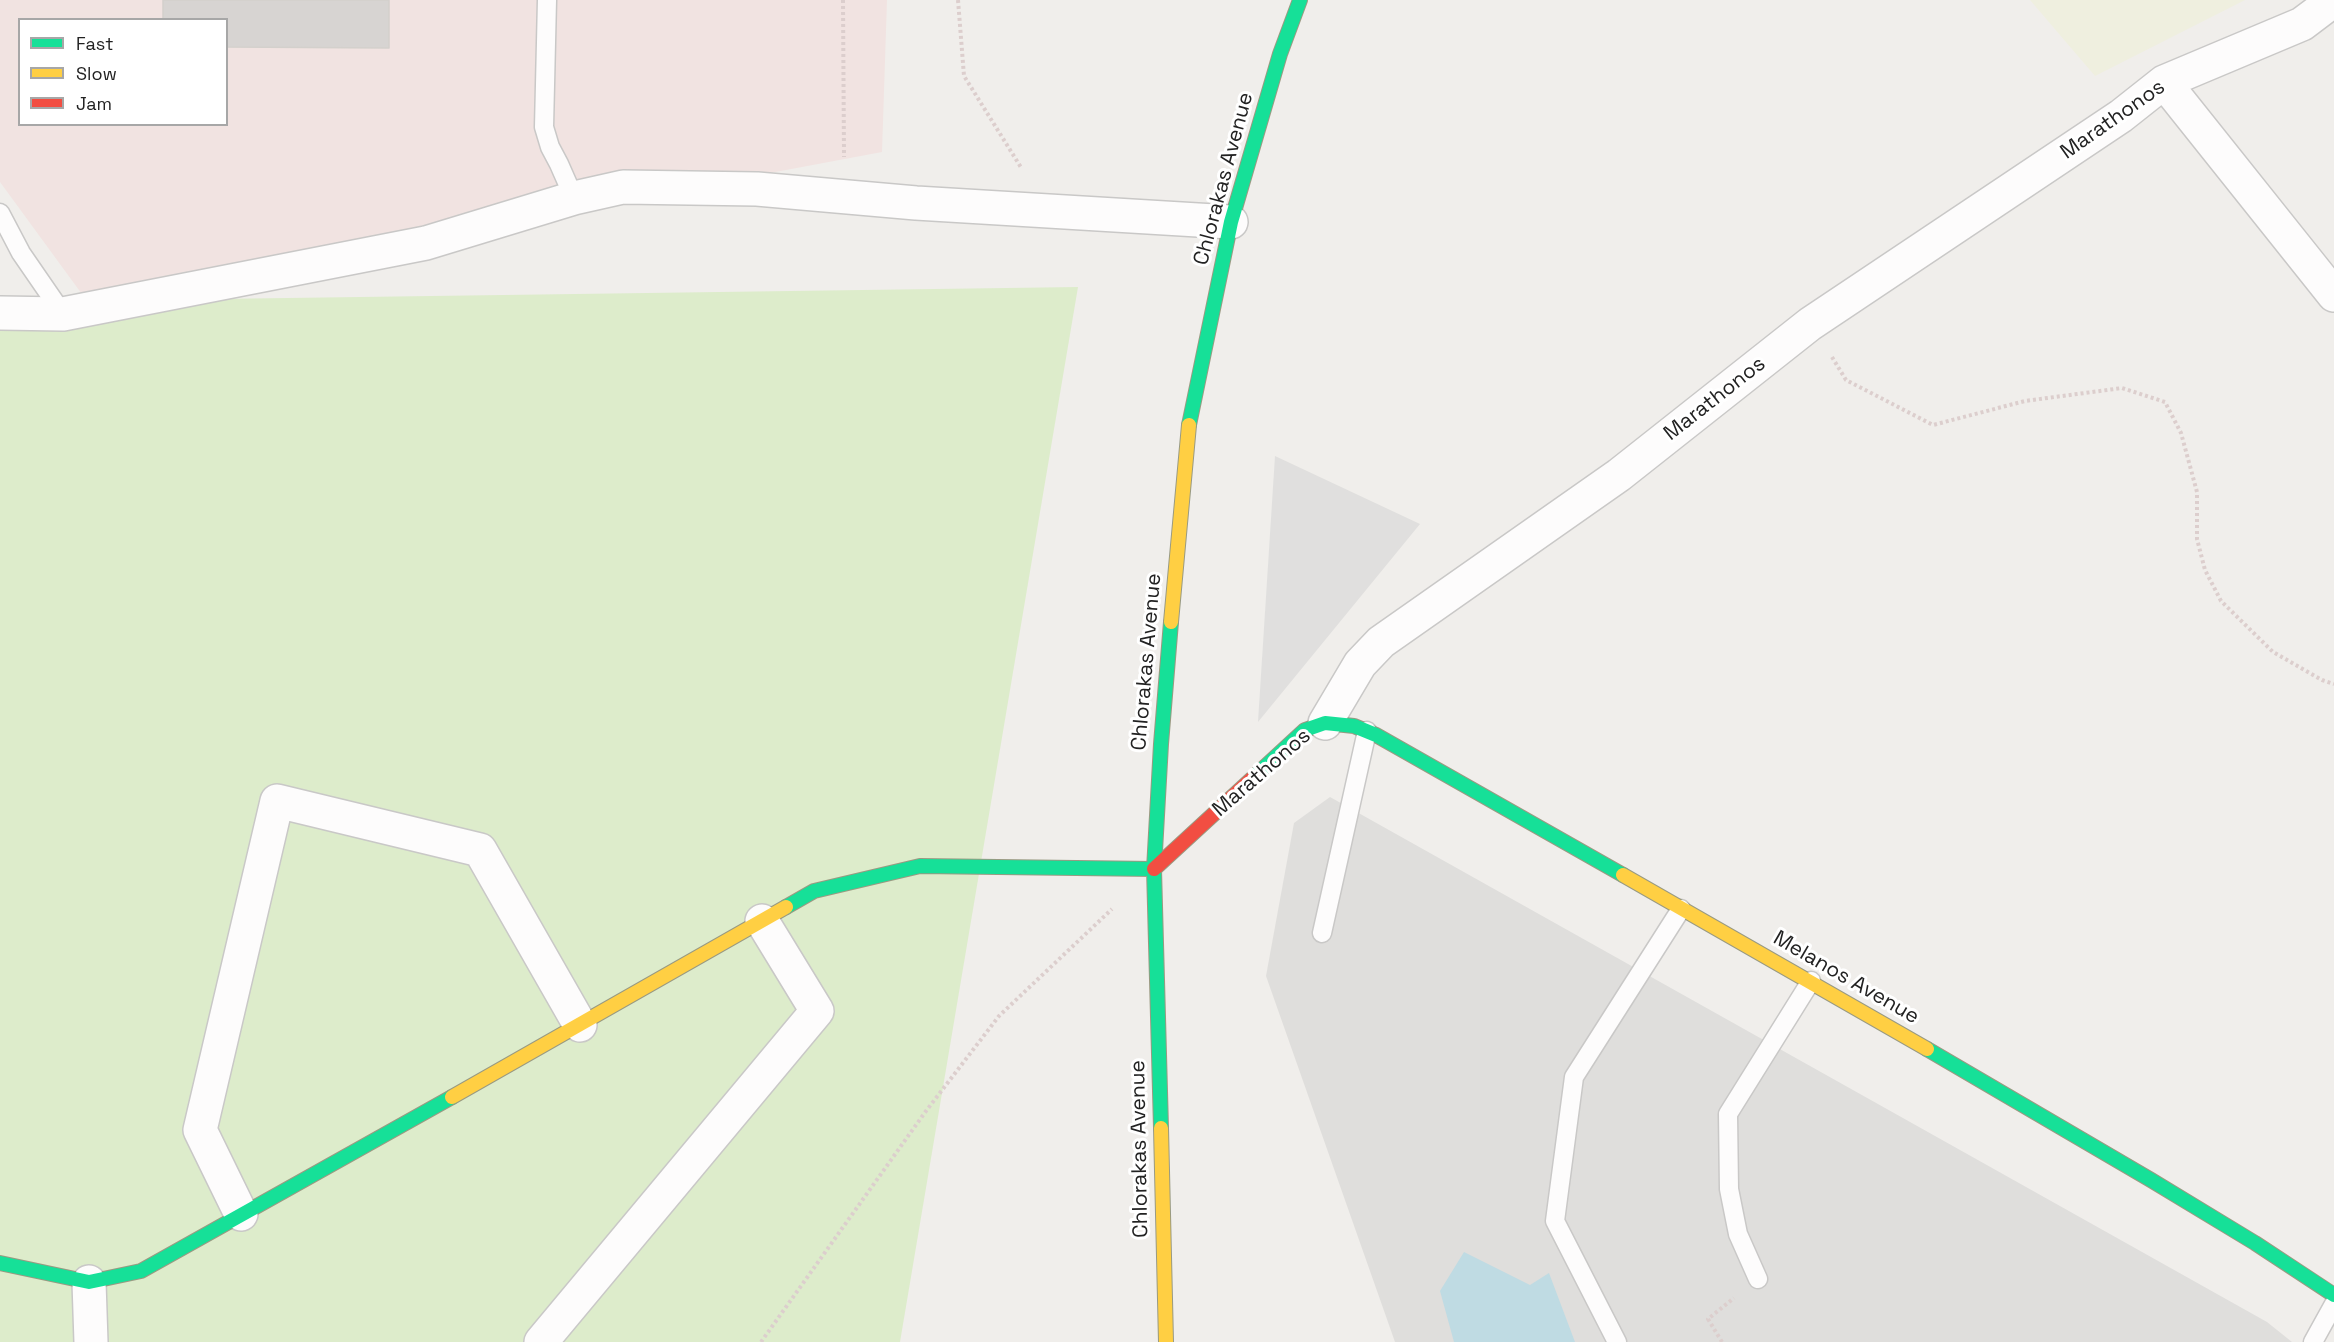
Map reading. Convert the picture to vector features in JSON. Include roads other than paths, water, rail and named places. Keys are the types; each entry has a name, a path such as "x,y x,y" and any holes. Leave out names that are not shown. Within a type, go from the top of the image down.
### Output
{"street":[{"name":"Chlorakas Avenue","path":"1166,1342 1154,869 1161,744 1184,471 1190,419 1231,222 1280,54 1300,0"},
{"name":"Marathonos","path":"1154,869 1305,730 1325,723 1360,664 1381,642 1619,475 1810,324 2121,116 2164,82 2302,24 2334,0"},
{"path":"2164,82 2334,295"},
{"path":"0,313 63,314 426,243 574,198 623,187 757,189 844,197 1231,222"},
{"name":"Melanos Avenue","path":"1325,723 1354,726 1367,731 1811,981 2161,1186 2255,1243 2334,1295"},
{"path":"241,1214 200,1130 278,801 480,850 580,1025"},
{"path":"0,1263 89,1282 141,1271 814,891 920,866 1154,869"},
{"path":"542,1342 817,1011 762,921"},
{"path":"89,1282 91,1342"}],"lane":[{"path":"547,0 544,127 550,147 574,198"},
{"path":"0,213 21,253 63,314"},
{"path":"1322,933 1367,731"},
{"path":"1617,1342 1555,1221 1574,1077 1681,909"},
{"path":"1758,1279 1738,1234 1729,1189 1728,1114 1811,981"},
{"path":"2313,1342 2334,1304"}],"water":[{"path":"1464,1252 1530,1285 1549,1273 1575,1342 1454,1342 1440,1291"}]}
